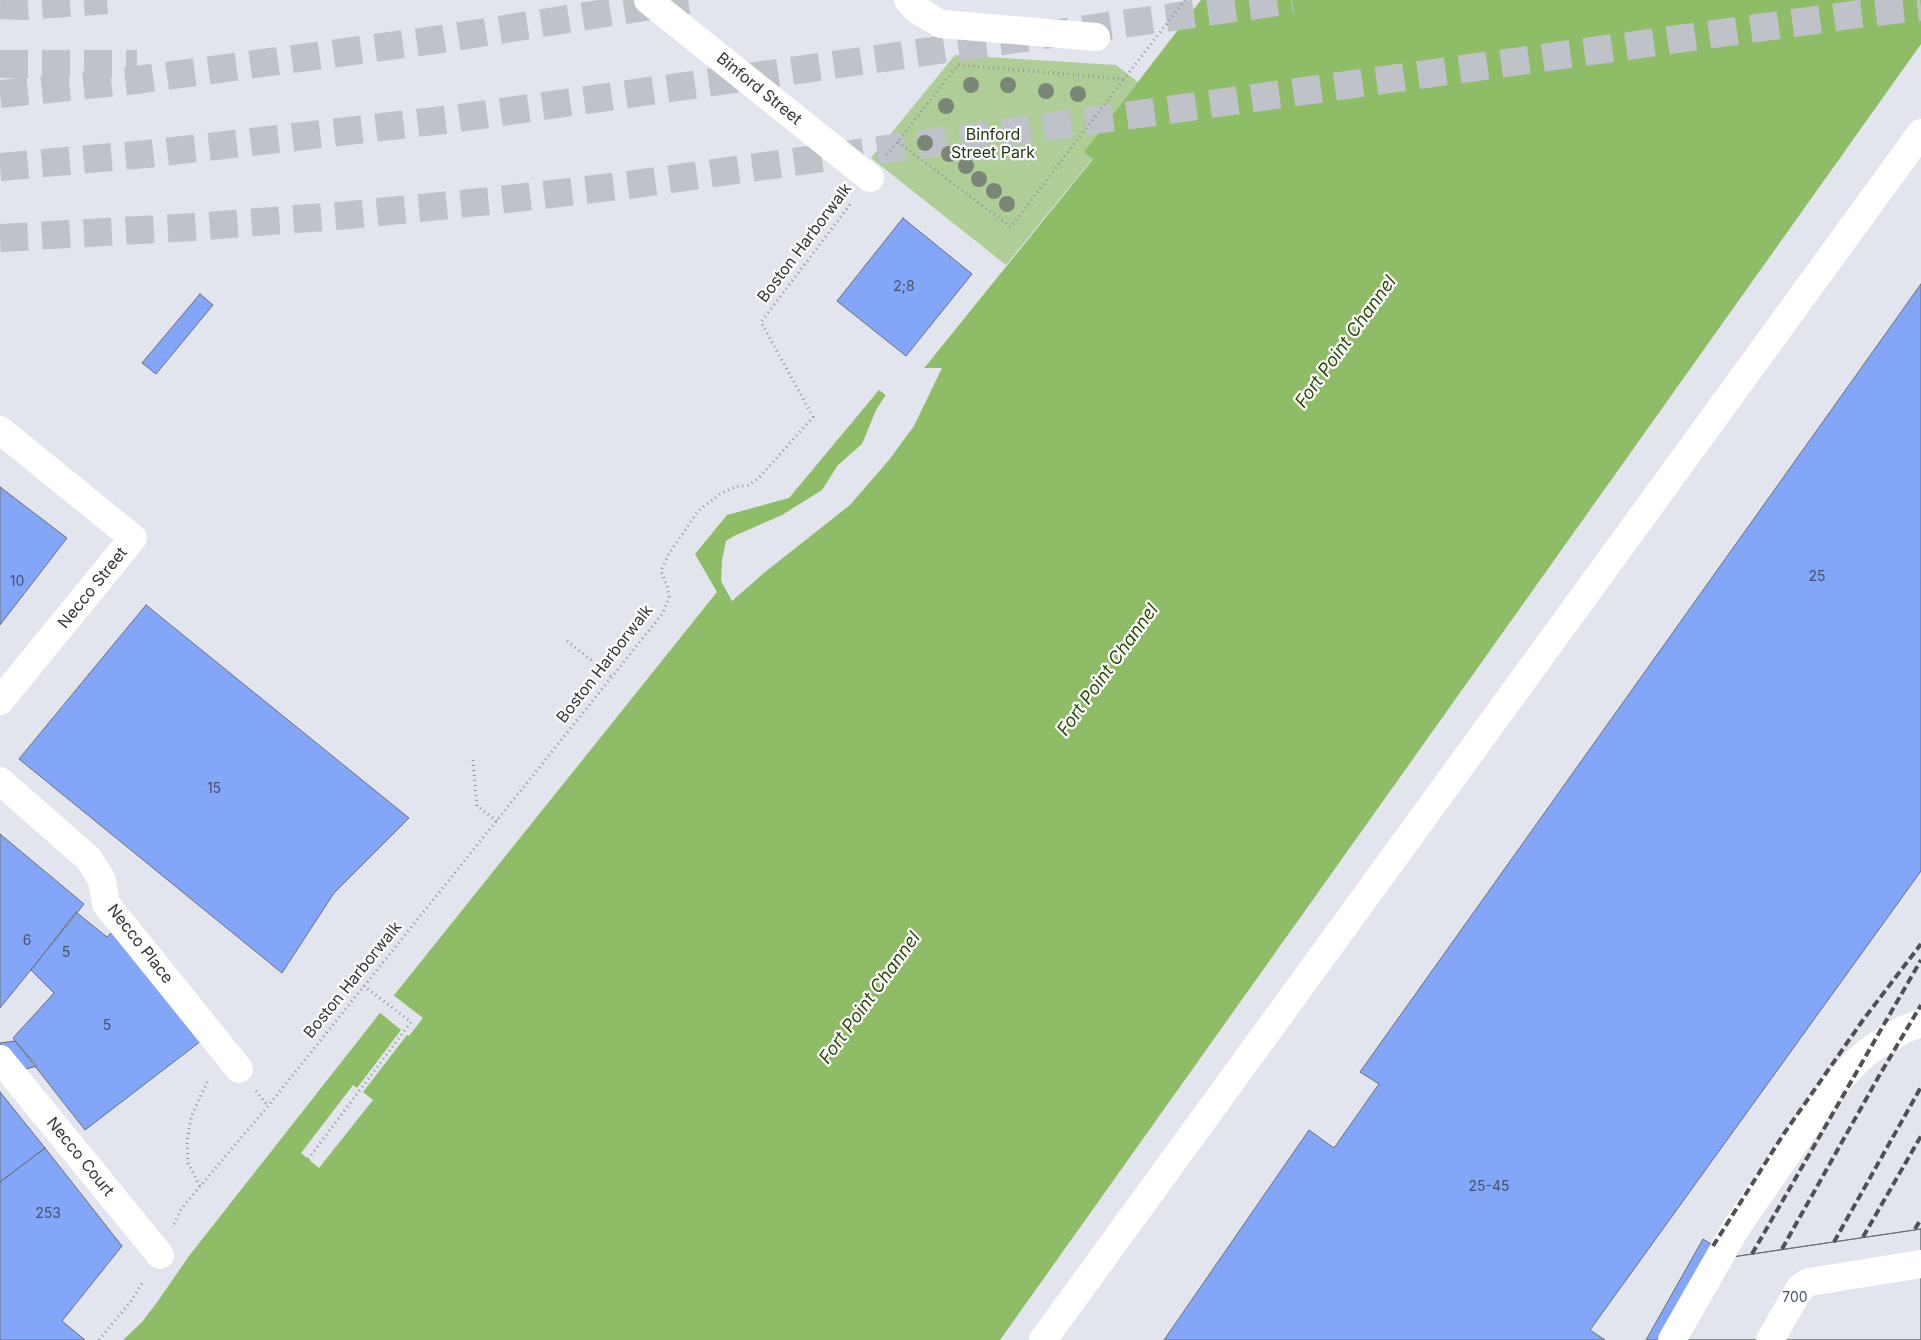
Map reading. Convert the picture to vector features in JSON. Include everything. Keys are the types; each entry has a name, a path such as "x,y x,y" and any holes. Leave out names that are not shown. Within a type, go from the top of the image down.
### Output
{"street":[{"name":"Binford Street","path":"648,0 870,178"},
{"path":"908,0 917,10 941,24 1096,37"},
{"path":"1043,1340 1921,133"},
{"name":"Necco Street","path":"0,430 134,538 0,701"},
{"name":"Necco Place","path":"0,781 89,859 102,880 106,904 233,1061"},
{"path":"1672,1340 1722,1251 1759,1192 1819,1106 1845,1073 1874,1047 1921,1023"},
{"name":"Necco Court","path":"0,1059 160,1255"},
{"path":"1770,1340 1797,1292 1805,1284 1816,1280 1921,1264"}],"path":[{"path":"898,142 1011,227 1185,0"},
{"name":"Boston Harborwalk","path":"99,1340 131,1301 160,1255 181,1209 268,1106 663,613 669,597 661,571 668,554 698,511 720,494 759,478 813,417 761,322 958,64 1124,80"},
{"path":"567,641 612,677"},
{"path":"473,760 477,806 496,821"},
{"path":"308,1159 411,1022 364,986"},
{"path":"200,1186 188,1163 187,1143 191,1117 210,1077 233,1061"}],"green space":[{"name":"Binford Street Park","path":"955,55 1116,65 1138,82 1085,151 1093,158 1006,265 871,158"}],"water":[{"name":"Fort Point Channel","path":"1201,0 1921,0 1921,44 1000,1340 123,1340 142,1322 189,1256 387,1004 717,592 695,554 727,515 789,498 879,390 896,403 1093,159 1084,152"}],"pier":[{"path":"920,368 942,368 914,426 889,460 850,505 765,572 732,601 721,581 722,560 726,541 782,515 822,490 838,465 862,444 876,410 887,393 895,399"},
{"path":"392,994 423,1018 409,1036 407,1035 363,1092 373,1100 319,1168 301,1153 353,1085 357,1088 401,1030 378,1011"}],"building":[{"path":"903,218 972,274 906,356 837,301"},
{"path":"1921,284 1921,871 1590,1330 1605,1340 1164,1340 1309,1130 1334,1148 1379,1084 1360,1072"},
{"path":"200,294 213,305 156,374 142,363"},
{"path":"0,487 67,538 0,625"},
{"path":"146,605 409,818 334,893 282,973 19,759"},
{"path":"0,834 84,904 0,1008"},
{"path":"76,912 107,937 115,929 201,1041 85,1130 13,1038 54,993 31,970"},
{"path":"15,1041 37,1066 0,1076 0,1043"},
{"path":"0,1092 45,1148 0,1182"},
{"path":"45,1148 122,1246 62,1321 85,1340 0,1340 0,1182"},
{"path":"1921,1229 1921,1340 1684,1340 1732,1257"},
{"path":"1921,1229 1921,1340 1646,1340 1703,1239 1732,1257"}],"tunnel":[{"path":"0,5 24,6 107,0"},
{"path":"0,94 136,80 442,39 688,0"},
{"path":"0,167 146,154 452,119 1292,0"},
{"path":"0,238 193,227 350,215 628,185 1858,14 1921,7"},
{"path":"0,64 137,64"}],"railway":[{"path":"1713,1246 1783,1135 1863,1020 1921,944"},
{"path":"1752,1254 1921,960"},
{"path":"1782,1249 1921,1005"},
{"path":"1834,1242 1921,1087"},
{"path":"1863,1237 1921,1136"},
{"path":"1915,1229 1921,1219"}]}
